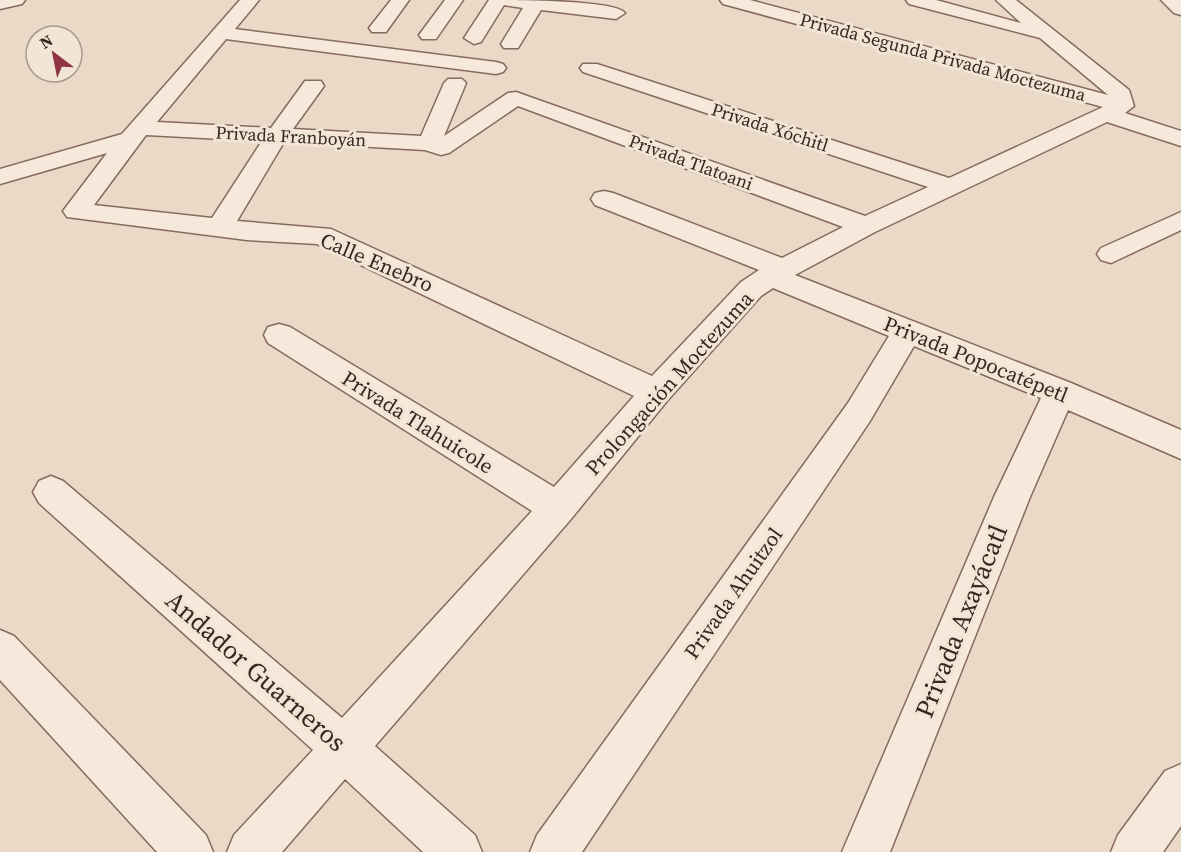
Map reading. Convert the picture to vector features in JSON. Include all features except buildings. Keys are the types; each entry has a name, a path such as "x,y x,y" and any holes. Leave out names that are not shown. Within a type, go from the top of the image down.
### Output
{"street":[{"path":"0,3 16,0"},
{"path":"0,177 134,133 250,0"},
{"path":"379,28 400,0"},
{"path":"429,35 454,0"},
{"path":"474,38 498,0"},
{"path":"504,0 616,13"},
{"name":"Privada Segunda Privada Moctezuma","path":"729,0 1116,110 1181,139"},
{"path":"915,0 1045,35"},
{"path":"1005,0 1121,95 1116,110"},
{"path":"1170,0 1181,9"},
{"path":"511,44 535,4"},
{"path":"222,33 496,68"},
{"name":"Privada Xóchitl","path":"590,68 950,186"},
{"path":"435,145 455,83"},
{"path":"220,227 277,135 312,86"},
{"name":"Privada Tlatoani","path":"435,145 516,98 866,226"},
{"name":"Prolongación Moctezuma","path":"251,852 558,508 656,392 751,289 776,273 866,226 1116,110"},
{"name":"Privada Franboyán","path":"134,133 277,135 435,145"},
{"name":"Calle Enebro","path":"134,133 76,211 220,227 322,235 656,392"},
{"name":"Privada Popocatépetl","path":"604,199 907,331 1181,445"},
{"path":"1111,254 1181,220"},
{"name":"Privada Ahuitzol","path":"554,852 859,412 907,331"},
{"name":"Privada Tlahuicole","path":"279,335 558,508"},
{"name":"Privada Axayácatl","path":"866,852 1011,497 1060,393"},
{"name":"Andador Guarneros","path":"51,492 344,748 458,852"},
{"path":"0,650 189,852"},
{"path":"1135,852 1181,787"}]}
